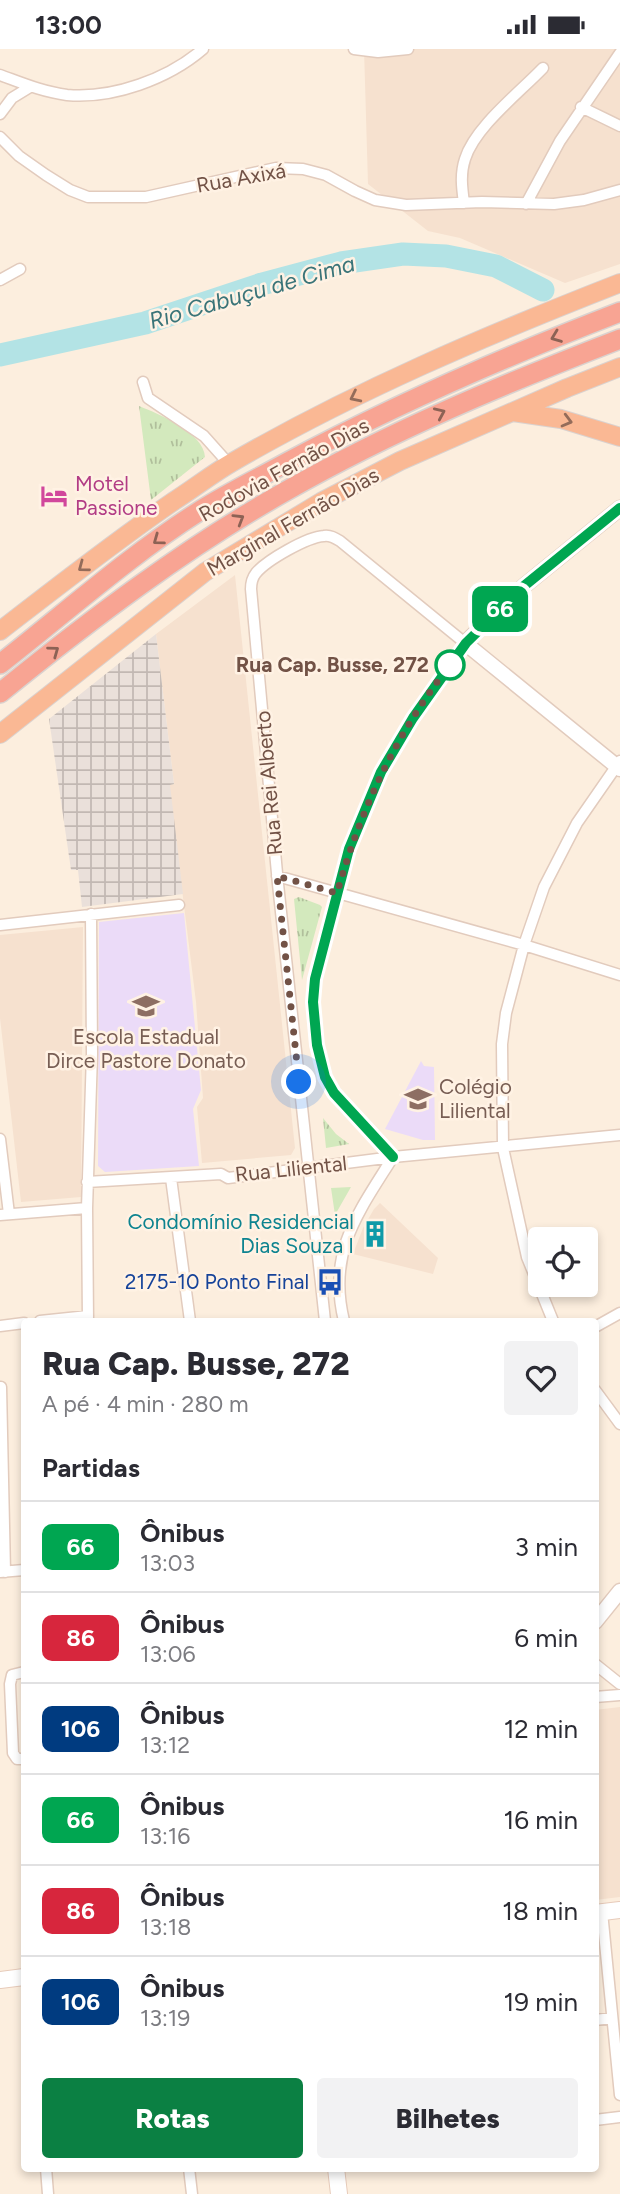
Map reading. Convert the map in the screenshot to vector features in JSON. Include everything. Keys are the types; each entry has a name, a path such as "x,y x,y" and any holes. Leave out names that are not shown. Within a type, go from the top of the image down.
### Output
{"highway":[{"path":"0,631 138,526 229,464 391,379 537,315 620,283"},
{"name":"Rodovia Fernão Dias","path":"0,664 158,539 233,492 356,425 535,345 620,312"},
{"name":"Rodovia Fernão Dias","path":"0,693 195,546 287,490 436,414 620,339"},
{"name":"Marginal Fernão Dias","path":"0,734 205,572 321,502 400,460 620,367"},
{"path":"513,412 561,419 620,437"}],"main road":[{"path":"599,1912 620,1910"},
{"path":"0,1980 21,1977"},
{"path":"336,2172 339,2194"}],"street":[{"path":"0,75 66,95 102,94 158,77 203,49"},
{"path":"354,49 379,52 408,49"},
{"path":"526,204 559,141 620,53"},
{"path":"464,203 461,180 464,160 475,137 543,68"},
{"path":"0,114 12,98 30,86"},
{"path":"581,107 620,126"},
{"name":"Rua Axixá","path":"0,137 19,156 46,175 70,190 88,197 146,197 276,168 303,169 326,175 355,191 388,203 423,206 464,203 554,204 584,200 620,190"},
{"path":"0,280 20,269"},
{"path":"143,382 148,398 204,436 229,464"},
{"path":"343,1318 339,1296 341,1254 358,1213 393,1157 334,1093 319,1058 313,1002 315,979 349,849 381,772 413,718 466,643 524,586 620,508"},
{"name":"Rua Rei Alberto","path":"325,1318 277,876 252,602 253,578 265,565 295,547 313,538 332,536 466,643"},
{"path":"466,643 618,765 577,823 544,887 524,945 506,1013 502,1044 503,1148 527,1257 552,1318"},
{"path":"277,876 524,945 620,975"},
{"path":"0,925 179,905"},
{"path":"88,1318 91,915"},
{"name":"Rua Liliental","path":"87,1182 221,1174 228,1178 393,1157 620,1135"},
{"path":"0,1139 5,1215 87,1208"},
{"path":"172,1178 190,1318"},
{"path":"599,1325 620,1313"},
{"path":"0,1326 21,1323"},
{"path":"1,1387 2,1572 21,1570"},
{"path":"599,1395 620,1424"},
{"path":"599,1617 620,1591"},
{"path":"599,1667 620,1684"},
{"path":"21,1673 12,1675 9,1684 13,1753 17,1759 21,1759"},
{"path":"599,1697 620,1695"},
{"path":"599,1920 620,2095"},
{"path":"599,2020 612,2018"},
{"path":"599,2120 620,2117"},
{"path":"46,2172 48,2194"},
{"path":"190,2172 195,2193"}],"shaded area":[{"path":"364,49 620,49 620,264 565,283 460,238 428,231 368,184"},
{"path":"235,575 295,1148 291,1155 202,1163 197,1107 203,1098 196,1002 169,785 174,784 156,634"},
{"path":"156,634 174,784 170,785 183,894 82,907 78,870 71,870 49,719"},
{"name":"Escola Estadual Dirce Pastore Donato","path":"184,913 201,1090 193,1109 199,1166 105,1172 98,1166 99,922"},
{"path":"83,927 81,1197 21,1202 0,1018 0,935"},
{"name":"Colégio Liliental","path":"421,1061 424,1066 434,1067 435,1140 423,1140 385,1129"},
{"path":"380,1203 438,1258 433,1274 353,1254 363,1228"},
{"path":"620,1707 620,1897 599,1900 599,1710"}],"green space":[{"path":"139,406 189,432 203,448 205,457 151,500"},
{"path":"299,897 322,907 302,980 294,899"},
{"path":"323,1118 336,1134 349,1144 326,1148"},
{"path":"351,1187 335,1215 331,1188"}],"waterway":[{"name":"Rio Cabuçu de Cima","path":"0,355 145,323 262,284 341,263 403,254 446,256 496,266 543,290"}],"bus line":[{"name":"66","path":"393,1157 334,1093 325,1077 317,1045 313,1002 315,979 349,849 381,772 413,718 466,643 524,586 620,508"}],"place":[{"name":"Motel Passione","path":"54,496"},
{"name":"Rua Cap. Busse, 272","path":"450,665"},
{"name":"Escola Estadual Dirce Pastore Donato","path":"146,1006"},
{"name":"Colégio Liliental","path":"418,1099"},
{"name":"Condomínio Residencial Dias Souza I","path":"375,1234"},
{"name":"2175-10 Ponto Final","path":"330,1282"}],"route":[{"path":"299,1082 277,876 337,893 349,849 381,772 413,718 450,665"}]}
